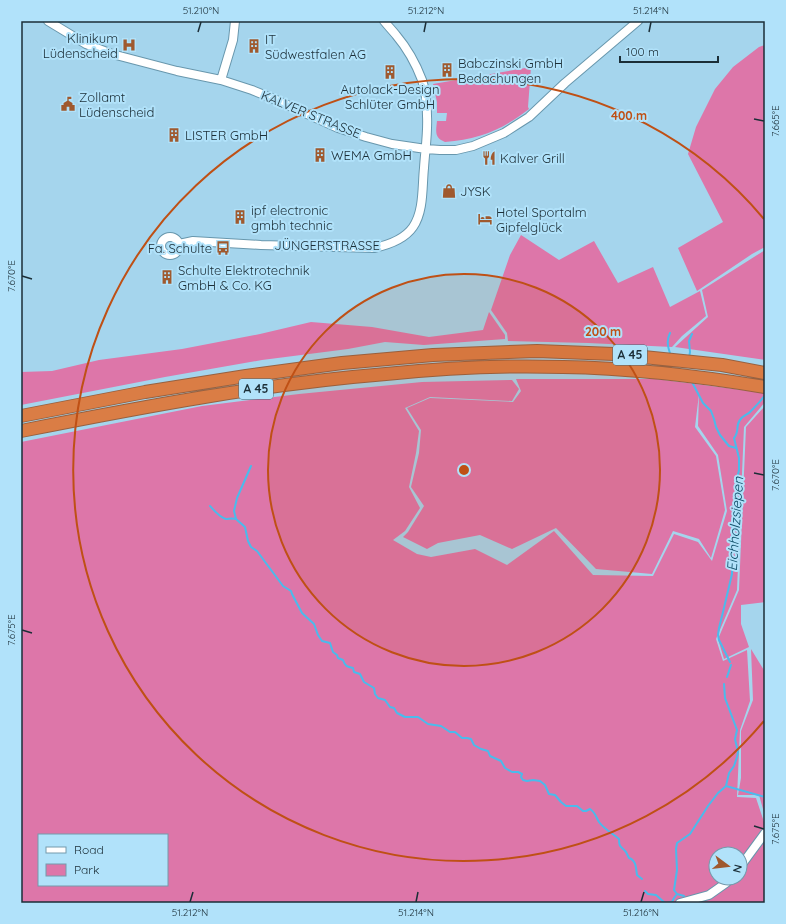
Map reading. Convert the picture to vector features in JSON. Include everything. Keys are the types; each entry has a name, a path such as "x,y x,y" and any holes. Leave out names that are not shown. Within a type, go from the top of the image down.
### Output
{"highway":[{"name":"A 45","path":"21,416 145,392 261,374 342,363 433,355 537,351 621,355 722,365 765,373"},
{"name":"A 45","path":"21,431 272,386 428,370 562,366 625,369 718,380 765,388"}],"street":[{"name":"KALVER STRASSE","path":"48,21 86,44 112,54 221,80 274,99 338,128 392,144 426,150 456,150 467,148 504,133 529,117 565,83 638,21"},
{"path":"221,80 233,40 235,21"},
{"name":"JÜNGERSTRASSE","path":"179,244 193,242 374,248 389,245 406,235 416,222 421,205 426,150 427,116 424,86 409,53 384,21"},
{"path":"748,856 765,833"},
{"path":"680,903 709,895 722,886"}],"green space":[{"path":"765,45 765,247 697,291 678,248 723,222 688,154 696,127 715,89 733,67 759,47"},
{"path":"531,67 529,109 500,128 469,139 445,142 437,136 437,121 446,121 447,113 437,113 437,102 433,84"},
{"path":"521,235 559,260 594,241 618,283 653,267 670,307 700,291 706,316 682,336 672,347 508,341 507,333 491,310 510,255"},
{"path":"765,250 765,360 675,347 708,317 702,290"},
{"path":"489,312 505,335 505,339 424,345 385,342 348,349 262,360 21,405 21,372 52,371 99,360 182,349 260,334 311,322 372,327 429,337 483,330"},
{"path":"516,379 656,379 765,393 765,402 744,427 737,590 716,639 723,661 747,650 750,701 740,730 737,797 756,798 765,825 765,903 21,903 21,442 202,406 299,394 422,382 512,380 519,389 512,401 430,397 405,408 419,431 409,487 420,508 405,531 393,540 417,554 431,557 475,549 507,565 554,531 593,575 653,576 674,534 698,542 712,561 727,511 718,455 698,426 699,394 695,427 716,456 725,510 711,558 699,539 673,531 652,574 596,569 556,528 512,549 480,535 438,543 427,549 403,537 408,532 424,506 411,487 419,453 421,430 407,408 430,398 513,402 521,391"},
{"path":"765,406 765,602 741,605 741,624 749,647 724,659 718,639 739,590 746,427"},
{"path":"751,649 765,672 765,816 759,795 738,795 741,778 741,731 753,700"}],"waterway":[{"path":"670,333 668,344 671,356"},
{"path":"689,358 689,341 692,334"},
{"path":"692,382 703,403 711,411 720,435 729,446 736,448"},
{"name":"Eichholzsiepen","path":"730,662 718,635 732,574 733,509 738,489 737,479 739,470 739,458 734,438 741,419 750,412 765,395"},
{"path":"251,466 237,498 234,511 236,519 245,527 251,547 257,551 283,586 291,591 302,613 314,624 322,641 330,643 333,652 338,658 343,660 346,666 353,668 354,672 360,674 364,682 374,688 375,694 378,698 385,700 397,713 405,717 418,717 428,724 441,726 450,732 455,732 462,738 471,739 474,745 488,751 490,756 501,761 505,768 512,772 522,774 521,777 523,780 540,781 545,785 549,794 555,795 566,806 577,806 583,811 590,809 592,810 599,822 619,839 620,845 629,858 634,862 637,875 642,879"},
{"path":"210,506 223,518 236,519"},
{"name":"Eichholzsiepen","path":"727,677 731,665"},
{"name":"Eichholzsiepen","path":"684,896 677,894 674,890 677,870 677,843 690,834 708,806 718,793 726,786 729,773 734,766 738,752 735,739 737,730 725,698 724,684"},
{"path":"726,786 765,797"},
{"path":"645,891 648,894 656,895 665,903"},
{"path":"667,903 672,902 677,894"}],"place":[{"name":"Klinikum Lüdenscheid","path":"129,45"},
{"name":"IT Südwestfalen AG","path":"254,46"},
{"name":"Babczinski GmbH Bedachungen","path":"447,70"},
{"name":"Autolack-Design Schlüter GmbH","path":"390,72"},
{"name":"Zollamt Lüdenscheid","path":"68,104"},
{"name":"LISTER GmbH","path":"174,135"},
{"name":"WEMA GmbH","path":"320,155"},
{"name":"Kalver Grill","path":"489,158"},
{"name":"JYSK","path":"449,191"},
{"name":"ipf electronic gmbh technic","path":"240,217"},
{"name":"Hotel Sportalm Gipfelglück","path":"485,219"},
{"name":"Fa. Schulte","path":"223,248"},
{"name":"Schulte Elektrotechnik GmbH & Co. KG","path":"167,277"}]}
